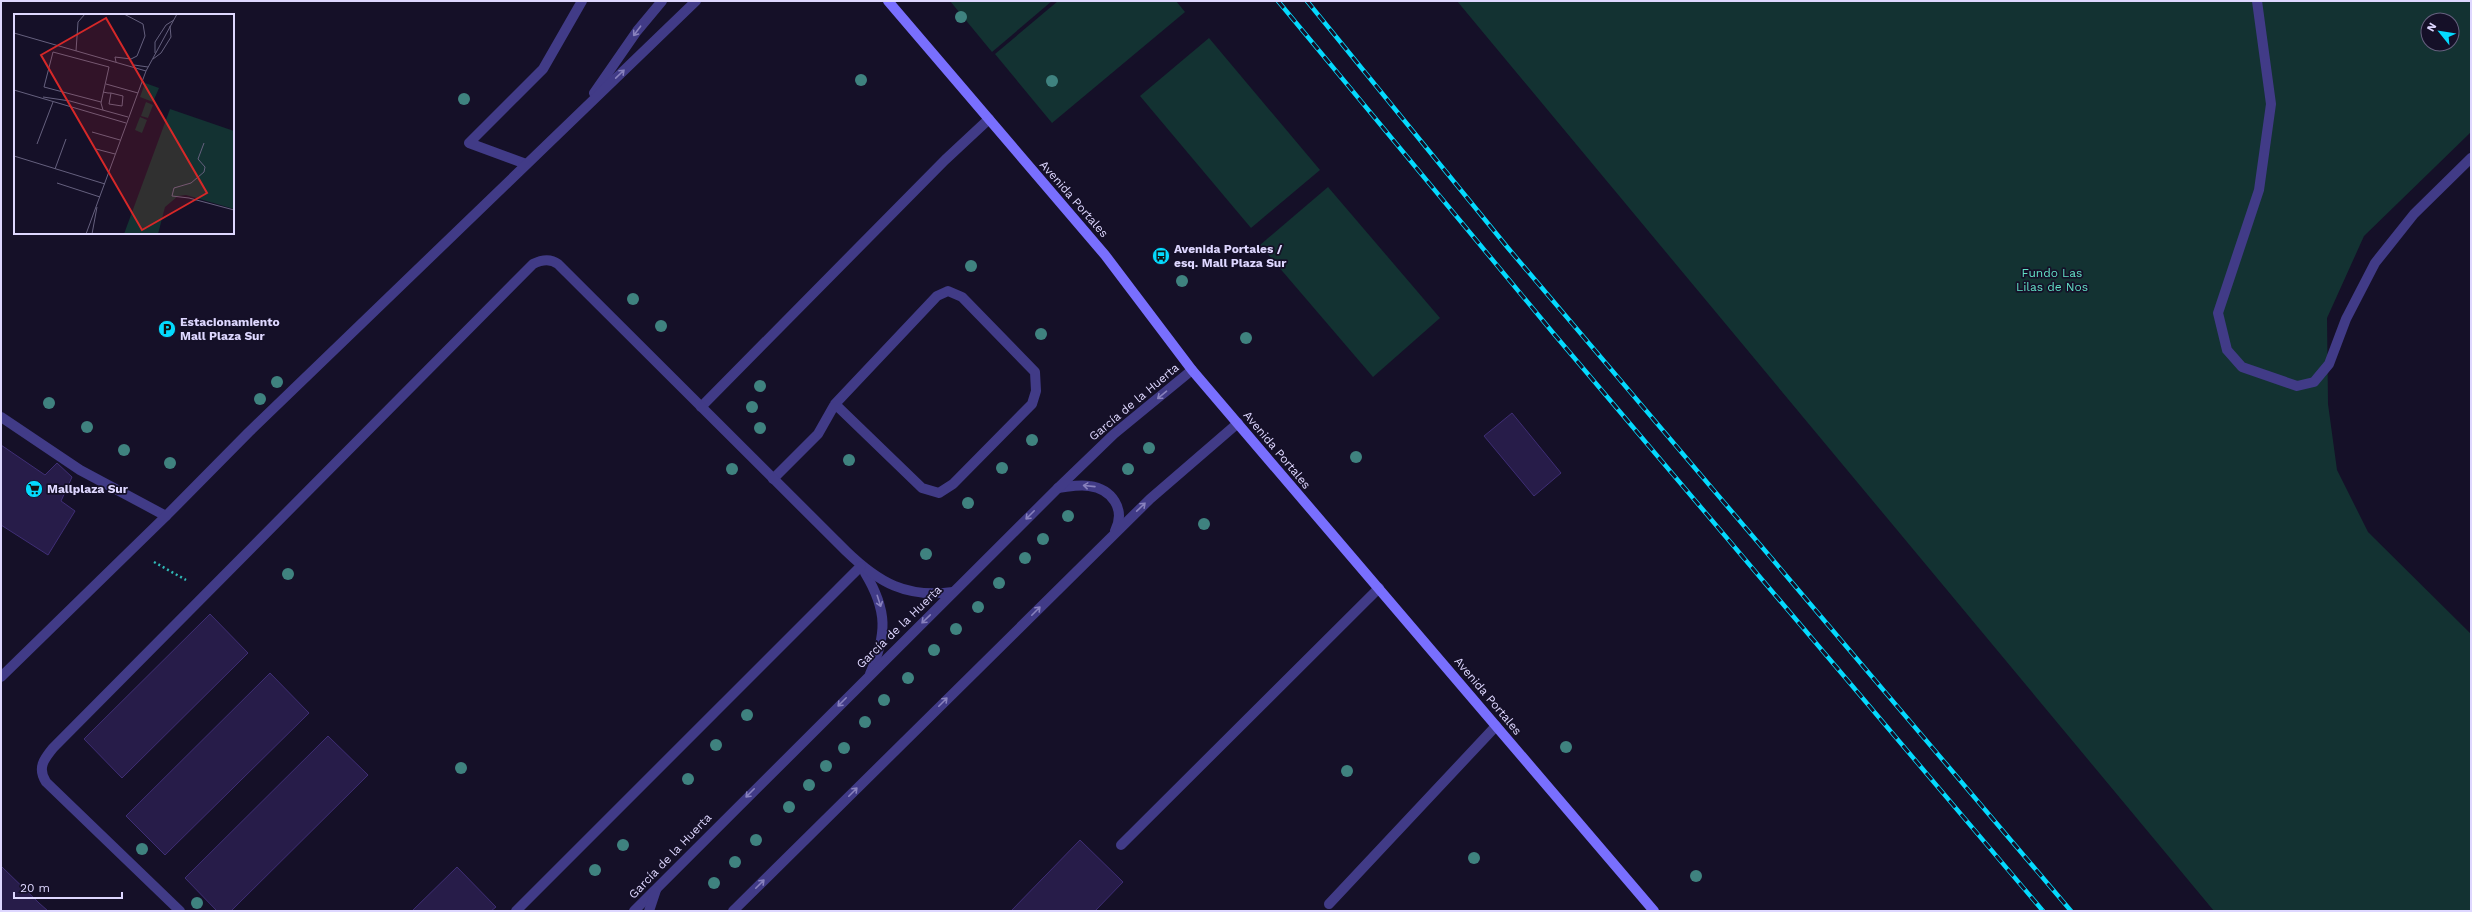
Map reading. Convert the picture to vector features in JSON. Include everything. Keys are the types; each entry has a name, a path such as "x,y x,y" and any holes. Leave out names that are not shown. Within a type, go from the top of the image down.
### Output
{"main road":[{"name":"Avenida Portales","path":"888,1 1105,255 1192,370 1654,911"}],"street":[{"path":"526,164 469,144 543,69 582,1"},
{"path":"581,111 637,31 662,1"},
{"path":"1,676 166,516 248,432 696,1"},
{"path":"2257,1 2271,104 2259,190 2218,313 2227,350 2242,367 2297,386 2314,382 2329,364 2346,319 2375,263 2414,214 2471,158"},
{"path":"701,407 945,160 989,119"},
{"path":"180,911 46,782 41,770 42,763 53,748 533,264 548,260 558,264 861,566 876,578 898,588 936,594 953,592"},
{"path":"773,479 818,434 835,404 937,296 948,291 962,297 1035,372 1036,391 1032,404 953,484 939,493 922,488 835,404"},
{"name":"García de la Huerta","path":"634,911 657,886 1058,488 1114,434 1192,370"},
{"path":"1,417 80,470 166,516"},
{"path":"733,911 1114,534 1163,487 1238,423"},
{"path":"1058,488 1088,485 1106,493 1114,500 1120,514 1120,519 1114,534"},
{"path":"861,566 874,587 884,622 882,643 870,674"},
{"path":"516,911 861,566"},
{"path":"1121,845 1379,588"},
{"path":"1329,904 1496,726"},
{"path":"649,911 657,886"}],"path":[{"path":"150,559 170,570"}],"green space":[{"path":"950,1 1052,1 992,52"},
{"path":"1058,1 1176,1 1185,12 1052,123 995,54"},
{"name":"Fundo Las Lilas de Nos","path":"1457,1 2471,1 2471,132 2364,236 2327,318 2328,404 2337,470 2368,532 2471,634 2471,911 2214,911"},
{"path":"1209,38 1320,170 1251,228 1140,96"},
{"path":"1328,187 1440,318 1373,377 1260,245"}],"building":[{"path":"1512,413 1561,473 1534,496 1484,436"},
{"name":"Mallplaza Sur","path":"1,445 45,475 57,463 72,477 61,501 75,511 48,555 1,525"},
{"path":"210,614 248,653 122,778 84,739"},
{"path":"270,673 309,713 165,855 126,816"},
{"path":"328,736 368,775 231,911 217,911 185,878"},
{"path":"1080,840 1123,882 1095,911 1011,911"},
{"path":"1,866 39,903 48,911 1,911"},
{"path":"457,867 496,907 491,911 412,911"}],"railway":[{"path":"1278,1 1554,334 2043,911"},
{"path":"1307,1 1508,248 2071,911"}],"place":[{"name":"Avenida Portales / esq. Mall Plaza Sur","path":"1161,256"},
{"name":"Estacionamiento Mall Plaza Sur","path":"167,329"},
{"name":"Mallplaza Sur","path":"34,489"}]}
